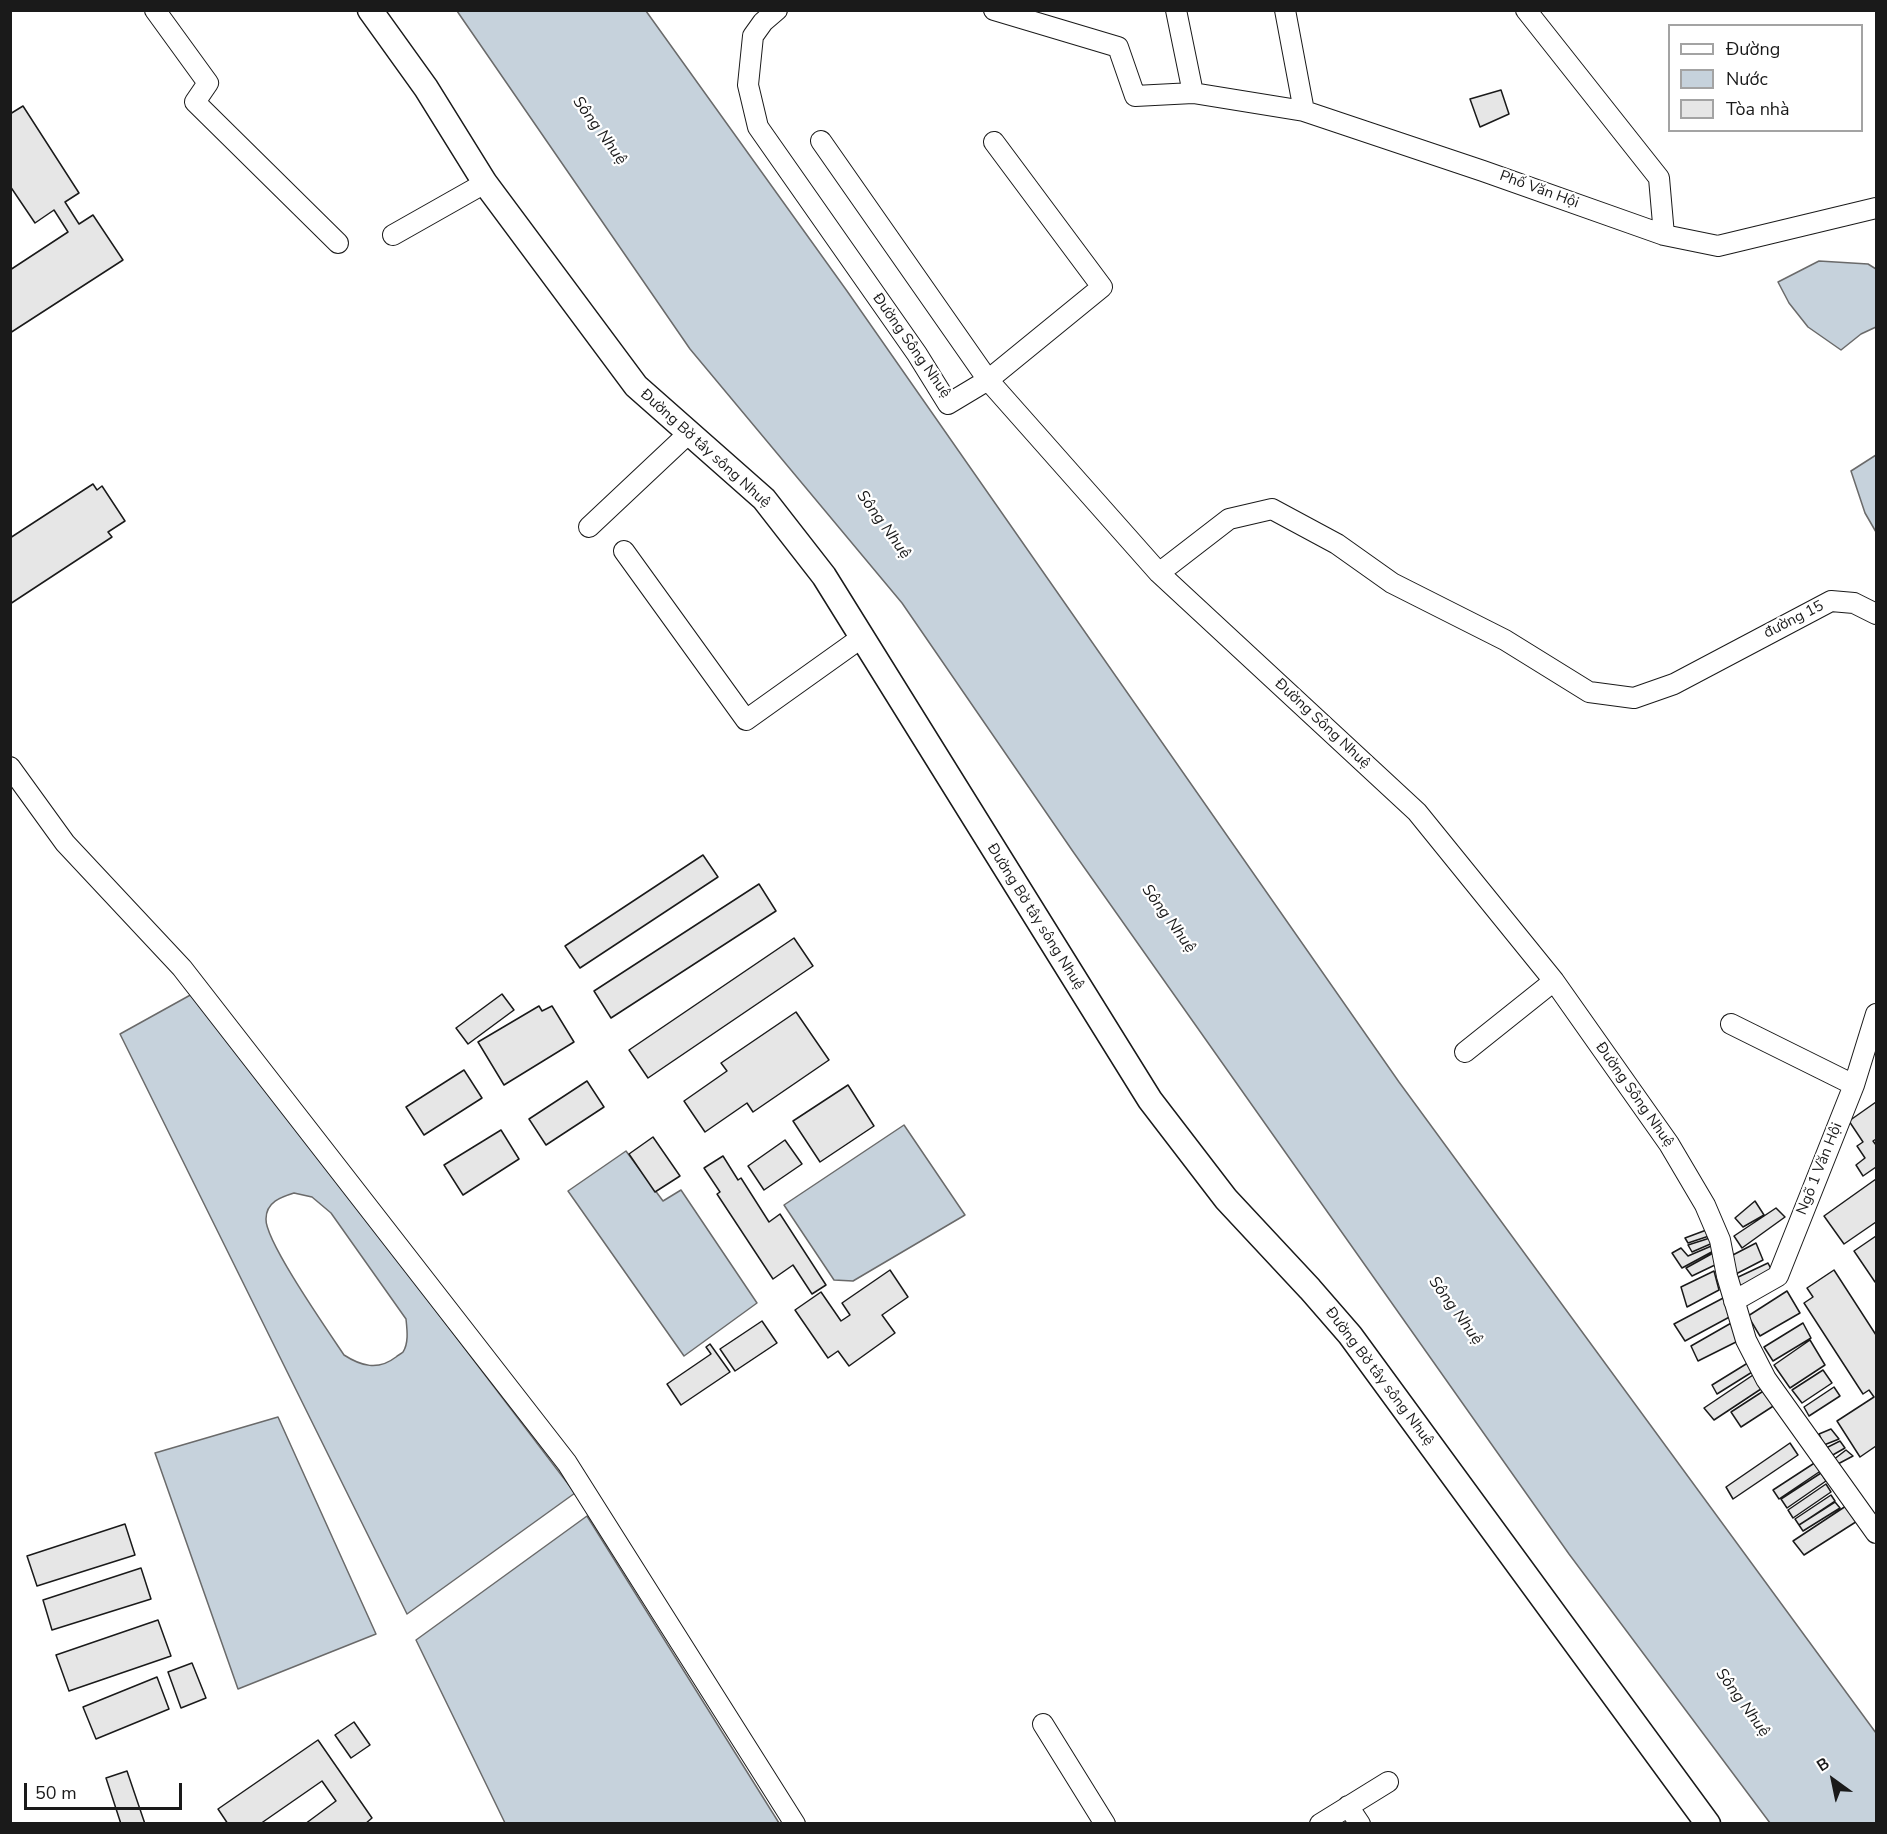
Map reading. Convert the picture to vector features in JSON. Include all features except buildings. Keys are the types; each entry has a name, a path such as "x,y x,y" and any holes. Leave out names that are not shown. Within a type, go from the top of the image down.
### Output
{"street":[{"path":"155,10 208,83 195,102 338,243"},
{"name":"Đường Bờ tây sông Nhuệ","path":"370,10 426,88 486,183 636,386 764,499 824,576 1150,1100 1226,1199 1350,1335 1708,1824"},
{"name":"Đường Sông Nhuệ","path":"777,10 763,22 753,36 748,85 758,127 917,354 948,404 988,380 1159,573 1417,813 1554,981 1669,1144 1705,1205 1720,1240 1734,1301 1746,1340 1766,1379 1876,1533"},
{"name":"Phố Văn Hội","path":"994,10 1118,47 1135,96 1193,93 1304,111 1665,235 1718,246 1876,208"},
{"path":"1176,10 1193,93"},
{"path":"1285,10 1304,111"},
{"path":"1526,10 1659,178 1665,235"},
{"path":"821,141 988,380 1102,287 994,142"},
{"path":"393,236 486,183"},
{"path":"589,527 689,433"},
{"name":"đường 15","path":"1159,573 1229,519 1272,509 1337,544 1392,584 1505,640 1589,692 1634,698 1674,684 1831,601 1854,603 1876,614"},
{"path":"624,551 746,720 861,638"},
{"path":"10,767 65,843 182,968 567,1462 795,1824"},
{"path":"1465,1052 1554,981"},
{"name":"Ngõ 1 Văn Hội","path":"1734,1301 1778,1276 1854,1085 1876,1014"},
{"path":"1731,1024 1854,1085"},
{"path":"1043,1724 1105,1824"},
{"path":"1320,1824 1388,1782"},
{"path":"1348,1806 1360,1824"}],"water":[{"name":"Sông Nhuệ","path":"457,11 646,11 847,291 1399,1082 1876,1733 1876,1823 1770,1823 1569,1554 1074,853 902,603 690,349"},
{"path":"1819,261 1868,264 1876,269 1876,327 1861,334 1841,350 1808,327 1789,303 1778,282"},
{"path":"1876,455 1876,532 1865,513 1851,471"},
{"path":"194,993 575,1493 407,1614 120,1034","holes":["294,1193 312,1197 331,1213 406,1319 405,1348 402,1353 383,1364 363,1364 344,1355 286,1265 268,1230 266,1219 271,1204"]},
{"path":"904,1125 965,1215 853,1281 834,1280 784,1205"},
{"path":"626,1151 663,1201 681,1190 757,1303 684,1356 568,1191"},
{"path":"278,1417 376,1634 238,1689 155,1453"},
{"path":"587,1516 779,1823 505,1823 416,1640"}]}
